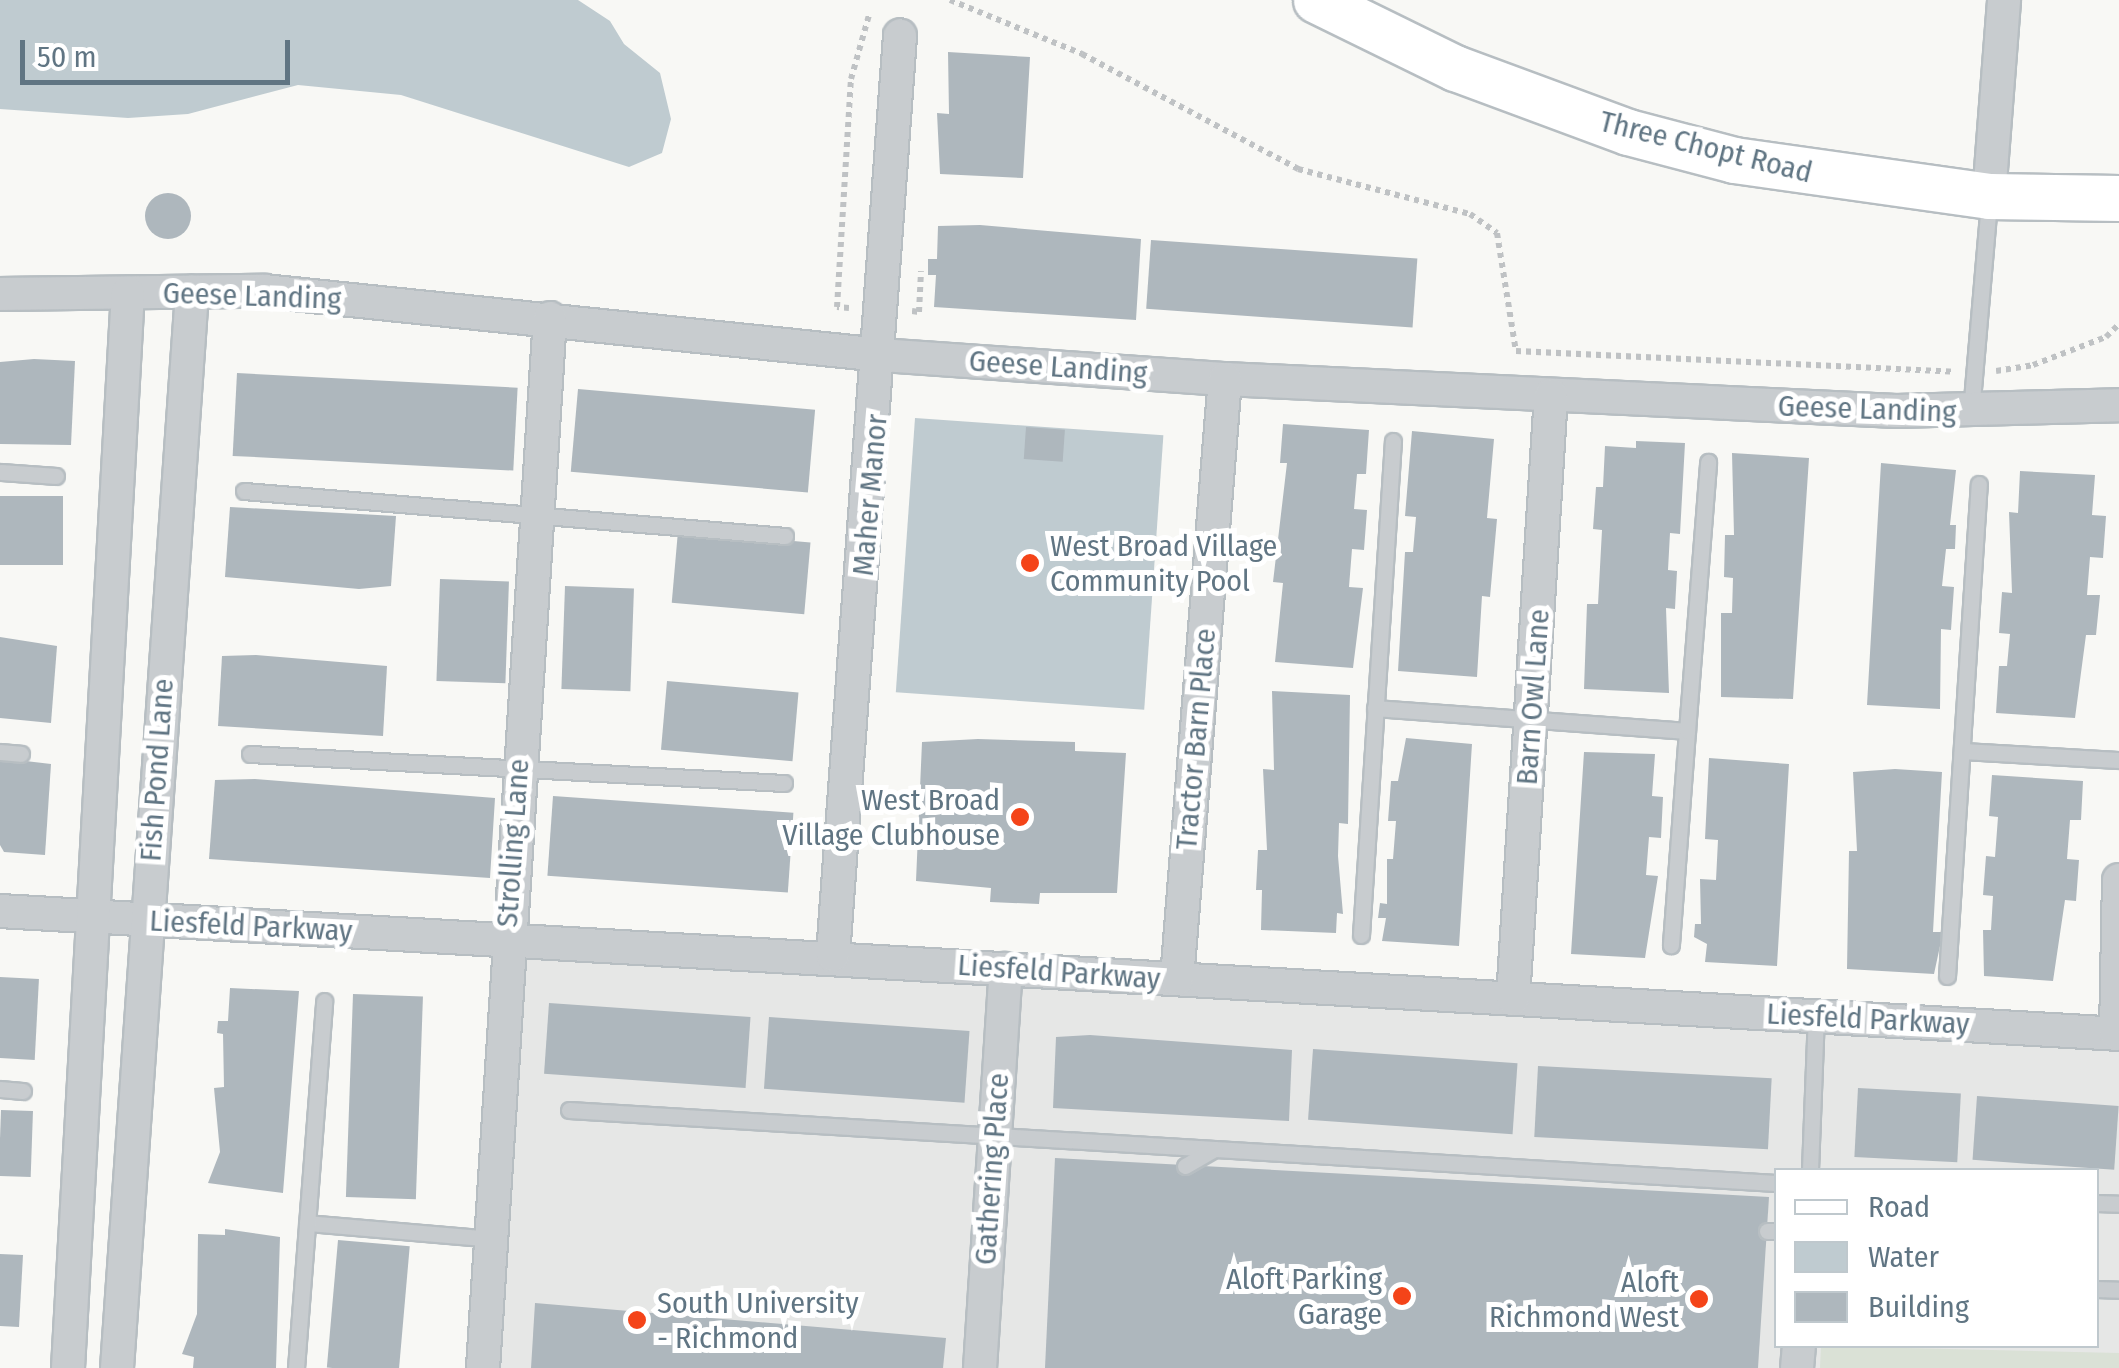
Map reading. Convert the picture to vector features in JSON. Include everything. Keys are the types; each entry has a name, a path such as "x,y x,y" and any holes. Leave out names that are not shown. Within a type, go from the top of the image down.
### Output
{"main road":[{"name":"Three Chopt Road","path":"1316,0 1456,68 1628,132 1774,169 1990,196 2119,198"}],"street":[{"path":"1990,196 2004,0"},
{"name":"Maher Manor","path":"832,956 881,355 900,35"},
{"name":"Geese Landing","path":"0,294 264,291 881,355 1226,379 1971,412 2119,405"},
{"name":"Fish Pond Lane","path":"118,1368 192,292"},
{"name":"Fish Pond Lane","path":"68,1368 128,293"},
{"name":"Strolling Lane","path":"484,1368 506,941 550,318"},
{"name":"Tractor Barn Place","path":"1177,980 1226,379"},
{"name":"Barn Owl Lane","path":"1513,999 1552,395"},
{"path":"2118,1034 2119,880"},
{"name":"Liesfeld Parkway","path":"0,911 832,956 1177,980 2118,1034"},
{"name":"Gathering Place","path":"980,1368 1006,969"}],"lane":[{"path":"1971,412 1971,373 1990,196"},
{"path":"1361,934 1392,441"},
{"path":"1672,945 1708,462"},
{"path":"0,472 56,476"},
{"path":"1947,976 1980,484"},
{"path":"244,491 784,536"},
{"path":"1375,708 1687,730"},
{"path":"1962,751 2119,760"},
{"path":"0,752 21,754"},
{"path":"250,754 784,783"},
{"path":"296,1368 324,1001"},
{"path":"1810,1168 1816,1016"},
{"path":"0,1089 23,1091"},
{"path":"569,1110 1774,1184"},
{"path":"1186,1166 1214,1149"},
{"path":"307,1223 492,1239"}],"path":[{"path":"950,0 1082,54 1298,169 1470,214 1497,234 1516,351 1971,373 2033,365 2106,337 2119,324"}],"shaded area":[{"path":"506,941 2119,1034 2119,1368 483,1368"},
{"path":"1821,1348 2119,1353 2119,1368 1820,1368"}],"water":[{"path":"0,0 578,0 610,21 624,44 660,73 671,119 662,153 629,167 401,95 298,85 188,114 128,118 0,109"},
{"name":"West Broad Village Community Pool","path":"915,418 1163,435 1144,710 896,692"}],"building":[{"path":"948,52 1030,57 1023,178 940,174 937,113 949,114"},
{"path":"168,193 184,200 191,216 184,232 168,239 152,232 145,216 152,200"},
{"path":"980,225 1141,239 1136,320 934,307 936,275 928,275 928,259 937,259 938,226"},
{"path":"1151,240 1417,259 1413,327 1146,309"},
{"path":"75,361 71,445 0,444 0,362"},
{"path":"237,373 518,388 513,471 233,456"},
{"path":"578,389 815,410 808,492 571,472"},
{"path":"1283,424 1369,430 1366,474 1357,474 1354,509 1367,510 1364,550 1352,549 1349,587 1363,588 1353,668 1275,662 1283,583 1273,582 1287,463 1280,463"},
{"path":"1026,427 1065,430 1063,462 1024,459"},
{"path":"1412,431 1494,439 1487,518 1497,519 1490,597 1482,596 1477,677 1398,671 1405,552 1413,552 1416,517 1405,516"},
{"path":"1636,441 1685,443 1680,534 1670,533 1668,570 1677,571 1675,609 1666,608 1669,693 1584,689 1587,604 1598,604 1602,530 1593,529 1596,487 1603,487 1605,446 1636,448"},
{"path":"1732,453 1809,458 1793,699 1721,697 1721,613 1732,613 1733,578 1724,577 1725,535 1734,535"},
{"path":"1881,463 1956,470 1950,525 1956,525 1955,549 1946,549 1942,586 1954,587 1951,630 1941,629 1940,709 1867,705"},
{"path":"2020,471 2095,475 2092,515 2106,516 2103,558 2090,557 2087,595 2100,595 2096,635 2086,635 2075,718 1996,713 1999,666 2007,666 2010,634 1999,633 2002,592 2012,593 2009,512 2018,513"},
{"path":"0,496 63,496 63,565 0,565"},
{"path":"230,507 396,516 391,586 359,589 225,577"},
{"path":"678,531 810,543 804,614 672,603"},
{"path":"440,579 509,581 505,683 436,681"},
{"path":"565,586 634,588 630,691 561,689"},
{"path":"0,637 57,646 51,723 0,718"},
{"path":"256,655 387,666 383,736 218,726 222,656"},
{"path":"667,681 798,693 792,761 661,750"},
{"path":"1272,691 1350,695 1348,824 1339,823 1343,914 1337,913 1336,933 1261,930 1262,890 1256,890 1258,850 1267,850 1263,769 1274,770"},
{"path":"1406,738 1472,744 1459,946 1382,941 1386,918 1378,918 1380,903 1387,904 1387,859 1393,859 1396,821 1388,821 1391,781 1398,781"},
{"name":"West Broad Village Clubhouse","path":"922,742 1075,742 1075,751 1126,753 1117,893 1040,893 1039,904 990,902 991,888 916,881"},
{"path":"1584,752 1655,754 1652,796 1663,797 1661,838 1649,837 1646,875 1658,876 1645,958 1571,954"},
{"path":"0,758 51,764 45,855 4,852 0,845"},
{"path":"1709,758 1789,764 1777,966 1705,962 1707,944 1694,937 1695,924 1701,924 1700,879 1716,880 1718,840 1705,839"},
{"path":"1853,772 1942,772 1933,932 1943,932 1934,974 1847,969 1849,851 1857,851"},
{"path":"1992,775 2083,781 2081,820 2070,820 2067,859 2079,860 2076,901 2065,900 2053,981 1984,976 1983,930 1991,930 1993,896 1983,895 1986,856 1995,857 1998,817 1989,816"},
{"path":"255,779 495,798 490,878 209,859 215,780"},
{"path":"553,796 793,813 788,893 547,876"},
{"path":"0,977 39,979 35,1060 0,1058"},
{"path":"230,988 299,991 283,1193 208,1183 220,1152 214,1088 224,1087 223,1034 217,1033 218,1021 228,1021"},
{"path":"353,994 423,996 416,1199 346,1197"},
{"path":"549,1003 751,1017 746,1088 544,1074"},
{"path":"769,1017 970,1031 964,1103 764,1089"},
{"path":"1090,1035 1292,1050 1289,1121 1053,1108 1056,1037"},
{"path":"1313,1049 1518,1063 1513,1134 1308,1120"},
{"path":"1538,1066 1772,1078 1768,1149 1534,1137"},
{"path":"1858,1088 1961,1093 1957,1162 1854,1157"},
{"path":"1977,1096 2119,1106 2114,1170 1973,1160"},
{"path":"1,1110 33,1111 31,1177 0,1176"},
{"name":"Aloft Parking Garage","path":"1055,1158 1769,1197 1758,1368 1045,1368"},
{"path":"225,1229 280,1237 276,1368 193,1368 194,1357 182,1354 197,1314 198,1234 225,1235"},
{"path":"338,1240 410,1246 399,1368 327,1368"},
{"path":"0,1254 23,1255 19,1327 0,1326"},
{"name":"South University - Richmond","path":"535,1303 946,1338 943,1368 531,1368"}],"place":[{"name":"West Broad Village Community Pool","path":"1030,563"},
{"name":"West Broad Village Clubhouse","path":"1020,817"},
{"name":"Aloft Parking Garage","path":"1402,1296"},
{"name":"Aloft Richmond West","path":"1699,1299"},
{"name":"South University - Richmond","path":"637,1320"}]}
